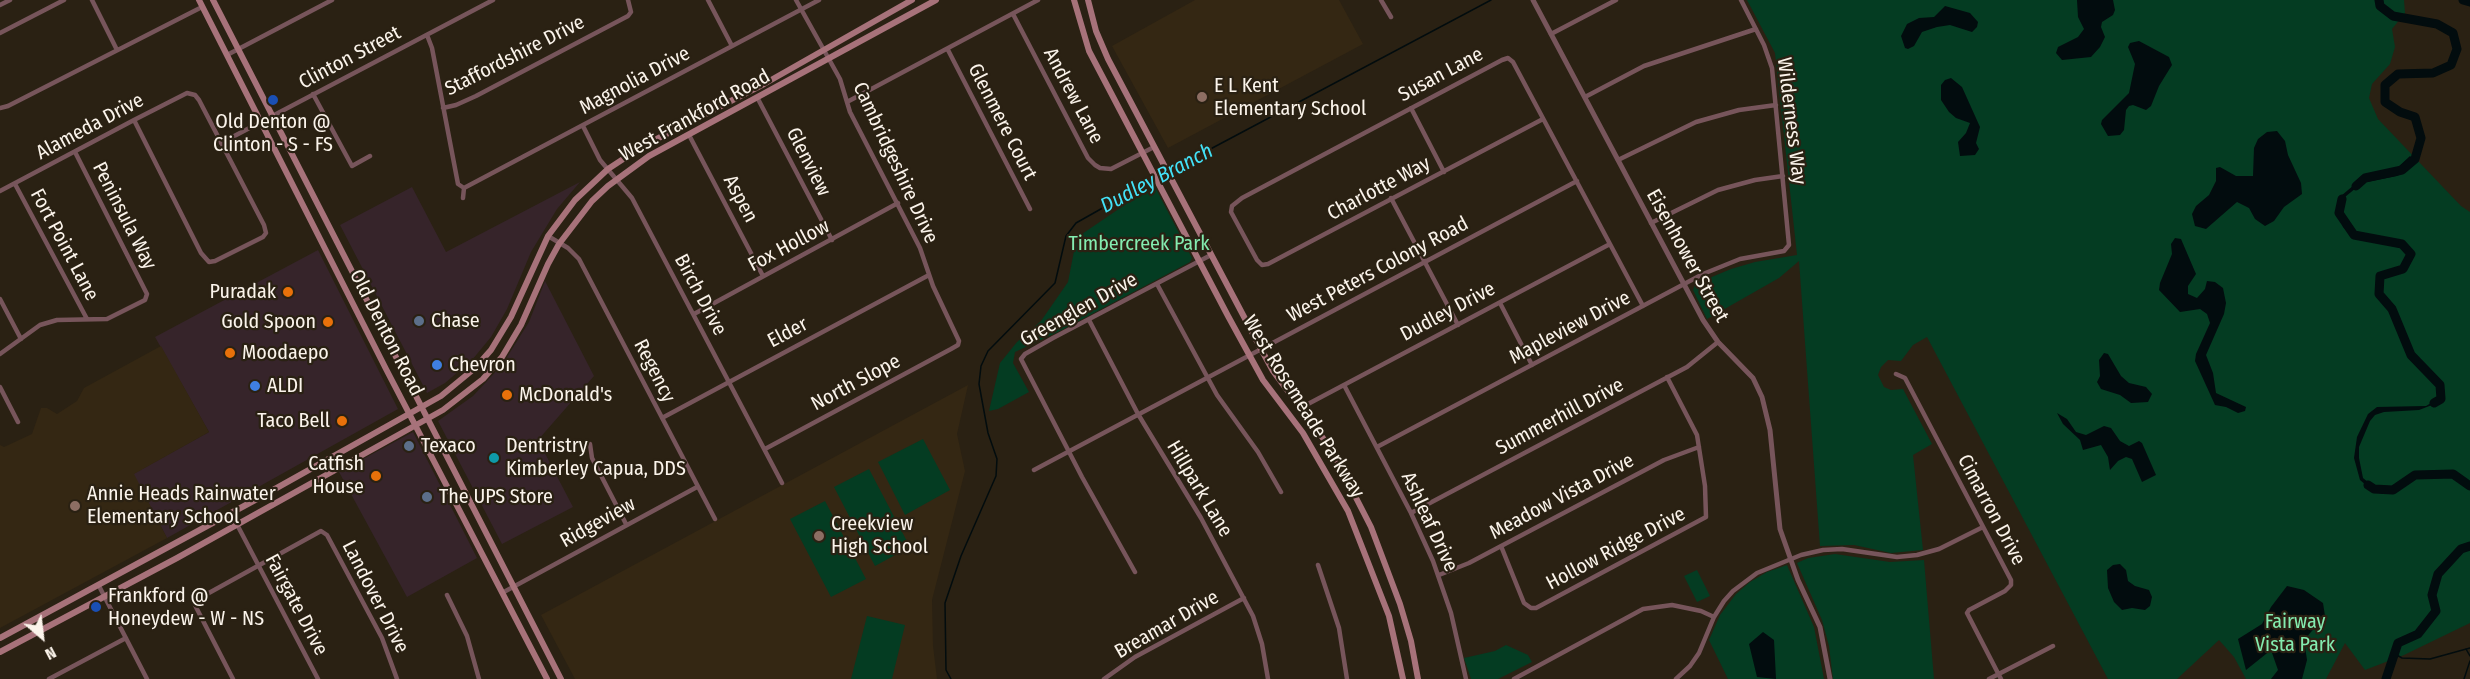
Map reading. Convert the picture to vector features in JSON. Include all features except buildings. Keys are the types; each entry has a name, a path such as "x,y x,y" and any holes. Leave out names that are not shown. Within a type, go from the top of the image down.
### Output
{"main road":[{"name":"Old Denton Road","path":"199,0 547,679"},
{"name":"Old Denton Road","path":"213,0 561,679"},
{"name":"West Frankford Road","path":"0,638 337,455 422,407 463,379 490,350 511,317 548,236 575,200 608,169 643,146 764,84 912,0"},
{"name":"West Frankford Road","path":"0,652 105,597 417,425 465,394 483,379 502,357 523,322 559,244 592,201 617,180 644,160 936,0"},
{"name":"West Rosemeade Parkway","path":"1074,0 1089,51 1199,262 1272,394 1313,448 1348,512 1389,615 1403,679"},
{"name":"West Rosemeade Parkway","path":"1088,0 1104,52 1261,349 1273,371 1331,449 1371,527 1400,604 1411,641 1418,679"},
{"path":"343,284 355,277"},
{"path":"337,455 342,465"},
{"path":"468,525 480,519"}],"street":[{"path":"0,5 10,0"},
{"path":"0,33 64,0"},
{"path":"92,0 117,50"},
{"path":"227,55 332,0"},
{"name":"Clinton Street","path":"221,143 493,0"},
{"path":"628,0 630,12 638,16"},
{"path":"708,0 732,46"},
{"name":"Cambridgeshire Drive","path":"796,0 840,79 847,102 920,248 929,275 959,341"},
{"name":"Magnolia Drive","path":"464,188 819,0"},
{"path":"847,102 1038,0"},
{"path":"1381,0 1391,17"},
{"name":"Eisenhower Street","path":"1533,0 1703,320 1718,342 1753,378 1766,408 1777,513 1791,559 1820,627 1828,679"},
{"path":"1551,34 1616,0"},
{"name":"Wilderness Way","path":"1741,0 1770,58 1789,240 1789,245 1784,251"},
{"path":"0,108 202,7"},
{"name":"Staffordshire Drive","path":"443,108 476,96 630,12"},
{"name":"Andrew Lane","path":"1013,14 1088,159 1100,168 1111,169 1156,150"},
{"path":"1585,97 1644,66 1756,29"},
{"path":"427,35 432,48 458,184 464,188 463,198"},
{"name":"Glenmere Court","path":"948,50 1030,209"},
{"name":"Susan Lane","path":"1242,233 1231,212 1235,202 1508,58 1513,62 1643,306"},
{"name":"Alameda Drive","path":"0,191 187,93 195,95 221,143"},
{"path":"313,94 352,166 370,156"},
{"name":"Glenview","path":"758,99 831,240"},
{"path":"1618,160 1696,122 1739,110 1776,105"},
{"path":"1411,108 1444,172"},
{"name":"Charlotte Way","path":"1242,233 1257,260 1262,265 1268,264 1543,119"},
{"path":"134,120 209,262 241,249 266,233 221,143"},
{"name":"Birch Drive","path":"583,126 600,159 632,198 782,483"},
{"name":"Aspen","path":"689,135 763,276"},
{"name":"Peninsula Way","path":"75,152 147,294 145,300 113,317 102,320 87,319"},
{"path":"1651,223 1718,190 1755,180 1783,176"},
{"name":"West Peters Colony Road","path":"1034,470 1577,181"},
{"name":"Fort Point Lane","path":"15,184 87,319"},
{"path":"1391,198 1458,324"},
{"name":"Fox Hollow","path":"694,314 898,203"},
{"name":"Regency","path":"548,236 579,259 715,519"},
{"name":"Dudley Drive","path":"1302,410 1308,404 1610,244"},
{"name":"Mapleview Drive","path":"1377,447 1684,284 1740,259 1784,251"},
{"name":"Greenglen Drive","path":"1068,451 1021,359 1025,354 1211,255"},
{"name":"Elder","path":"662,418 929,275"},
{"path":"1157,284 1229,414 1258,452 1281,492"},
{"path":"0,299 21,339"},
{"path":"1500,303 1532,365"},
{"path":"0,354 40,325 87,319"},
{"name":"Hillpark Lane","path":"1089,320 1138,414 1201,518 1244,598 1258,627 1268,679"},
{"name":"North Slope","path":"765,449 951,349 958,345 959,341"},
{"name":"Summerhill Drive","path":"1411,513 1696,361 1718,342"},
{"name":"Cimarron Drive","path":"1896,374 1905,378 2011,580 2011,585 2005,591 1967,613 1999,677"},
{"name":"Hollow Ridge Drive","path":"1501,546 1524,603 1531,608 1536,608 1706,517 1700,447 1694,428 1667,377"},
{"name":"Ashleaf Drive","path":"1344,385 1411,513 1439,575 1451,613 1466,679"},
{"path":"0,387 18,422"},
{"path":"590,444 592,458 626,524"},
{"name":"Meadow Vista Drive","path":"1439,575 1501,546 1664,460 1700,447"},
{"path":"1068,451 1135,572"},
{"name":"Ridgeview","path":"502,592 698,487"},
{"name":"Fairgate Drive","path":"231,513 318,679"},
{"path":"1676,679 1690,666 1699,653 1714,617 1729,596 1747,579 1768,567 1810,552 1842,549 1886,557 1917,555 1939,549 1983,527"},
{"name":"Landover Drive","path":"258,565 321,531 327,535 382,638 397,679"},
{"path":"233,679 195,605 198,599 258,565"},
{"path":"1318,565 1339,627 1347,679"},
{"path":"99,586 147,679"},
{"path":"447,595 467,636 479,679"},
{"name":"Breamar Drive","path":"1104,679 1135,657 1244,598"},
{"path":"1514,679 1643,609 1672,605 1688,607 1714,617"},
{"path":"49,679 126,638"},
{"path":"1989,679 1999,677 2053,646"}],"shaded area":[{"name":"E L Kent Elementary School","path":"1195,0 1339,0 1363,44 1168,148 1112,46"},
{"path":"2077,0 2113,0 2115,10 2113,15 2102,22 2101,27 2105,37 2091,57 2062,60 2056,53 2058,47 2078,37 2084,29 2078,17"},
{"path":"1945,6 1970,13 1978,22 1977,27 1972,32 1950,25 1937,27 1922,32 1914,46 1905,48 1901,36 1907,24 1919,18 1934,17"},
{"path":"2139,41 2169,57 2172,65 2159,86 2151,106 2146,110 2133,105 2129,106 2126,110 2124,130 2120,135 2108,136 2101,124 2102,120 2129,93 2135,64 2128,47 2130,43"},
{"path":"1951,78 1962,87 1980,127 1976,143 1979,149 1975,155 1960,156 1958,142 1966,133 1970,123 1956,118 1941,100 1941,85 1945,80"},
{"path":"2277,131 2285,141 2288,155 2301,183 2302,194 2284,207 2274,221 2265,226 2255,219 2249,208 2237,202 2206,229 2195,226 2192,214 2196,206 2209,195 2216,181 2216,168 2220,167 2236,176 2253,176 2254,148 2258,139 2267,132"},
{"path":"2410,156 2416,162 2407,171 2397,176 2362,183 2345,197 2342,207 2348,232 2341,220 2341,196 2361,179 2396,169"},
{"path":"580,182 557,209 531,252 507,309 491,337 472,360 445,383 427,393 340,225 412,187 446,252"},
{"path":"2175,238 2181,239 2196,274 2188,286 2188,294 2197,298 2205,289 2207,281 2215,282 2223,288 2226,303 2224,314 2206,355 2213,373 2216,393 2246,407 2245,411 2238,413 2215,405 2195,361 2210,323 2207,314 2200,309 2180,312 2159,290 2172,254 2171,244"},
{"path":"318,250 398,409 167,538 133,474 209,432 155,337"},
{"path":"545,281 594,376 538,440 573,507 502,544 438,421 473,396 502,365 529,322"},
{"name":"Annie Heads Rainwater Elementary School","path":"161,346 209,432 134,474 167,538 0,628 0,445 4,447 32,434 41,408 47,408 57,414 77,401 84,388"},
{"path":"2104,353 2108,354 2121,376 2129,383 2146,387 2152,394 2148,402 2131,403 2120,395 2101,389 2097,382 2100,376 2099,360"},
{"name":"Creekview High School","path":"968,385 957,434 965,471 932,600 933,646 937,679 575,679 541,615"},
{"path":"2443,396 2445,400 2419,410 2384,412 2375,415 2370,421 2359,447 2359,458 2363,478 2379,491 2385,491 2385,494 2374,492 2360,480 2354,458 2357,437 2368,414 2377,407 2426,406"},
{"path":"2057,413 2067,419 2076,432 2086,435 2104,426 2111,428 2120,441 2129,446 2139,441 2156,475 2142,482 2132,459 2126,457 2118,461 2110,470 2108,457 2101,445 2083,450 2080,440 2063,424"},
{"path":"413,432 477,558 407,597 339,472"},
{"path":"2120,564 2126,570 2128,581 2135,586 2149,590 2152,597 2150,606 2145,610 2132,608 2122,610 2114,602 2108,588 2107,570 2113,565"},
{"path":"2287,586 2304,590 2323,603 2325,616 2304,640 2307,660 2302,679 2271,679 2278,670 2271,650 2246,670 2238,639 2262,624 2271,607"},
{"path":"1763,632 1774,640 1776,679 1757,677 1749,644"}],"green space":[{"name":"Fairway Vista Park","path":"1747,0 2404,0 2405,13 2392,29 2395,47 2390,64 2372,84 2369,98 2378,119 2461,206 2470,212 2470,623 2404,655 2365,670 2345,643 2326,679 2246,679 2234,657 2219,640 2177,679 2108,679 1927,337 1913,345 1901,361 1888,360 1881,367 1878,375 1884,387 1891,390 1903,389 1932,444 1913,455 1923,550 1891,553 1854,545 1820,546 1799,261 1779,278 1707,319 1693,290 1695,284 1731,269 1755,262 1797,255 1775,53"},
{"name":"Timbercreek Park","path":"1154,185 1192,258 1190,262 1058,332 1015,352 1013,363 1029,392 998,409 989,411 1000,363 1017,342 1041,321 1068,282 1075,246 1082,234"},
{"path":"923,439 950,490 905,515 878,462"},
{"path":"869,469 910,547 875,566 834,487"},
{"path":"825,501 866,579 831,597 790,519"},
{"path":"1835,554 1890,562 1924,560 1934,679 1833,679 1829,646 1822,620 1797,563 1808,558"},
{"path":"1787,565 1814,627 1824,679 1728,679 1709,640 1720,615 1736,594 1750,582 1767,572"},
{"path":"1697,570 1710,596 1697,602 1684,576"},
{"path":"867,616 905,625 892,679 851,679"},
{"path":"1506,645 1528,655 1532,662 1498,679 1471,679 1464,658 1495,651"}],"waterway":[{"name":"Dudley Branch","path":"1169,171 1491,0"},
{"path":"2356,186 2365,178 2402,170 2415,159 2421,138 2415,117 2400,112 2385,102 2385,85 2398,74 2433,73 2451,65 2457,49 2453,33 2437,24 2393,16 2380,6 2379,0"},
{"path":"2463,0 2470,2"},
{"name":"Dudley Branch","path":"951,679 946,670 945,603 961,556 996,476 997,459 988,433 979,384 981,366 988,351 1055,283 1066,236 1076,223 1154,179"},
{"path":"2342,199 2339,213 2354,235 2402,244 2411,254 2403,269 2380,276 2379,294 2392,309 2411,355 2440,385 2441,399 2434,403"},
{"path":"2368,485 2374,489 2393,490 2415,475 2453,474 2470,486"},
{"path":"2386,679 2398,643 2418,634 2436,611 2432,595 2438,574 2461,549 2470,546"},
{"path":"2395,654 2402,658 2430,659 2470,648"},
{"path":"2466,649 2470,656"},
{"path":"2464,679 2470,661"}],"place":[{"name":"E L Kent Elementary School","path":"1202,97"},
{"name":"Old Denton @ Clinton - S - FS","path":"273,100"},
{"name":"Puradak","path":"288,292"},
{"name":"Chase","path":"419,321"},
{"name":"Gold Spoon","path":"328,322"},
{"name":"Moodaepo","path":"230,353"},
{"name":"Chevron","path":"437,365"},
{"name":"ALDI","path":"255,386"},
{"name":"McDonald's","path":"507,395"},
{"name":"Taco Bell","path":"342,421"},
{"name":"Texaco","path":"409,446"},
{"name":"Dentristry Kimberley Capua, DDS","path":"494,458"},
{"name":"Catfish House","path":"376,476"},
{"name":"The UPS Store","path":"427,497"},
{"name":"Annie Heads Rainwater Elementary School","path":"75,506"},
{"name":"Creekview High School","path":"819,536"},
{"name":"Frankford @ Honeydew - W - NS","path":"96,607"}]}
